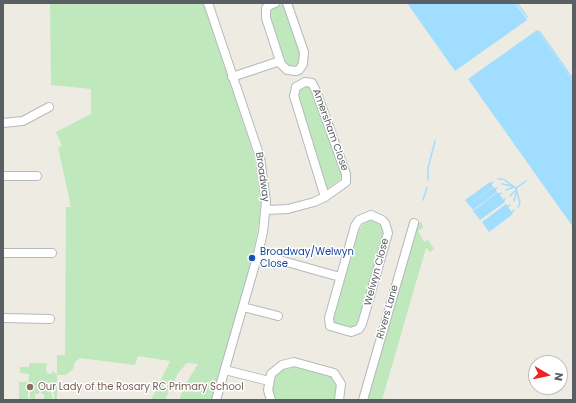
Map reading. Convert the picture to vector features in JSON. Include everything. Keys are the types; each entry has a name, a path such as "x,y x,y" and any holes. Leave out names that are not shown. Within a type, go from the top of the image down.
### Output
{"street":[{"name":"Broadway","path":"208,3 260,157 266,210 258,254 216,400"},
{"path":"275,3 266,8 266,18 280,61 287,70 300,77 304,52 287,3"},
{"path":"232,77 280,61"},
{"name":"Amersham Close","path":"266,210 288,209 325,197 343,185 347,178 316,91 312,84 300,77 294,96 325,197"},
{"path":"3,123 23,121 48,107"},
{"path":"3,176 37,176"},
{"name":"Welwyn Close","path":"371,216 382,220 387,227 388,233 362,324 356,331 351,332 333,328 328,323 340,277 355,226 359,220 371,216"},
{"name":"Rivers Lane","path":"363,400 414,223"},
{"path":"3,253 52,254"},
{"path":"258,254 340,277"},
{"path":"243,307 278,316"},
{"path":"3,318 50,318"},
{"path":"271,400 268,390 269,381 276,368 288,363 300,363 329,370 334,373 340,384 339,400"},
{"path":"225,370 269,381"}],"green space":[{"path":"50,3 204,3 255,160 261,202 252,262 212,400 179,400 184,387 198,364 187,363 178,373 165,400 151,400 170,361 138,356 135,365 80,358 75,362 73,369 66,375 57,375 57,355 65,355 66,207 71,207 58,147 62,146 56,132 91,114 91,89 51,85"},
{"path":"282,4 284,5 302,50 302,61 296,68 285,65 269,20 269,9"},
{"path":"310,83 343,177 326,190 297,101 299,87"},
{"path":"373,220 379,222 385,230 359,324 355,329 333,323 333,317 357,233 366,221"},
{"path":"421,221 423,228 418,231 424,242 428,240 434,249 430,252 426,248 382,400 366,400 416,226"},
{"path":"29,363 47,363 47,373 50,374 53,371 57,375 57,400 55,400 53,390 51,391 53,400 44,400 44,394 41,394 41,390 39,390 39,394 35,394 35,400 30,400 30,390 28,390 28,400 19,400 19,382 28,382 28,389 29,374 20,373 20,367 29,367"},
{"path":"294,366 332,376 338,389 336,400 274,400 272,390 275,376 283,368"}],"water":[{"path":"407,3 515,3 527,20 455,71"},
{"path":"537,30 573,81 573,227 468,79"},
{"path":"490,182 493,187 469,205 465,200"},
{"path":"494,187 497,192 473,210 469,205"},
{"path":"498,192 505,202 480,220 473,211"},
{"path":"506,204 513,214 489,232 482,222"}],"waterway":[{"path":"517,3 527,17"},
{"path":"539,31 573,79"},
{"path":"428,180 428,168 435,141"},
{"path":"498,179 503,179 516,188"},
{"path":"516,188 526,181"},
{"path":"502,184 512,186"},
{"path":"423,200 427,187"},
{"path":"506,190 514,187"},
{"path":"516,188 520,203 518,207"},
{"path":"510,196 516,190"},
{"path":"514,201 516,193"}],"place":[{"name":"Broadway/Welwyn Close","path":"252,258"},
{"name":"Our Lady of the Rosary RC Primary School","path":"30,387"}]}
